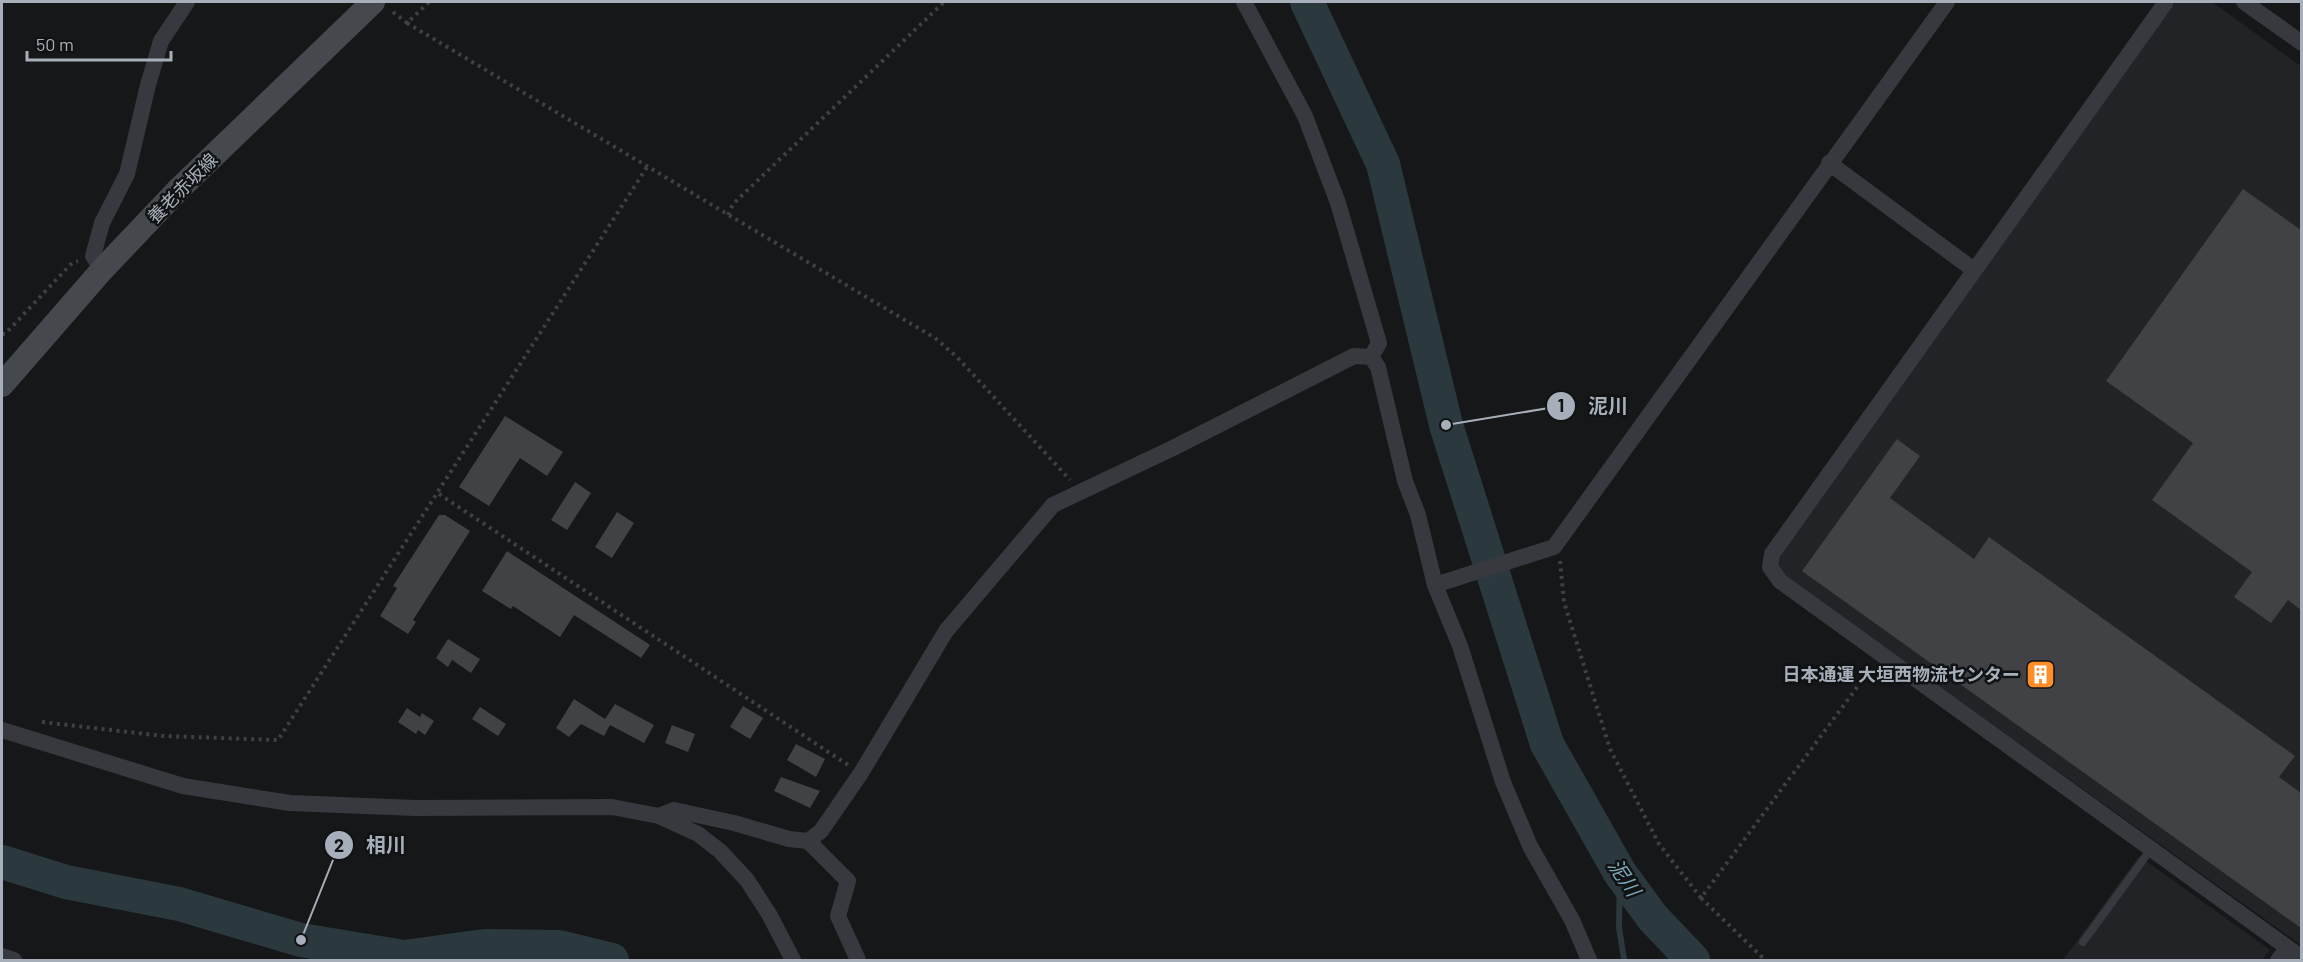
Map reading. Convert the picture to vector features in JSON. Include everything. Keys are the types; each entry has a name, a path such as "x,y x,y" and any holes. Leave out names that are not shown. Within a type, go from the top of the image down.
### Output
{"main road":[{"name":"養老赤坂線","path":"2,385 98,263 383,7"}],"street":[{"path":"98,263 102,223 127,174 161,41 187,2"},
{"path":"1244,2 1305,116 1338,203 1379,343 1371,357"},
{"path":"1442,583 1550,548 1947,2"},
{"path":"2166,2 1772,554 1770,567 1780,581 2151,849 2289,955"},
{"path":"2244,2 2301,43"},
{"path":"1829,163 1974,270"},
{"path":"808,841 821,831 861,773 946,632 1053,506 1354,356 1371,357"},
{"path":"1371,357 1378,367 1405,481 1442,583 1503,782 1530,846 1572,920 1589,960"},
{"path":"5,731 183,786 290,803 416,808 612,807 658,816 698,834 720,850 747,880 794,960"},
{"path":"658,816 674,810 734,823 789,839 808,841 848,881 838,916 858,960"},
{"path":"2,956 14,960"}],"lane":[{"path":"2083,942 2151,849"}],"path":[{"path":"407,23 429,2"},
{"path":"728,215 733,204 944,2"},
{"path":"383,7 935,338 964,365 1080,492"},
{"path":"5,731 16,726 37,722 163,736 278,740 439,494 647,167"},
{"path":"2,334 5,334 72,263 98,263"},
{"path":"439,494 861,773"},
{"path":"1550,548 1559,557 1564,602 1611,748 1659,844 1701,898 1765,960"},
{"path":"1701,898 1881,654"}],"shaded area":[{"path":"2176,2 2212,2 2301,66 2301,945 1778,571 1776,558"},
{"path":"2139,856 2270,950 2262,960 2063,960"}],"building":[{"path":"2243,189 2301,230 2301,610 2288,600 2271,623 2234,597 2252,572 2152,500 2193,443 2106,381"},
{"path":"505,416 563,452 547,476 520,458 489,506 459,487"},
{"name":"日本通運 大垣西物流センター","path":"1897,439 1920,456 1890,498 1974,559 1989,537 2295,756 2279,777 2301,793 2301,928 1802,571"},
{"path":"575,482 591,493 567,530 551,520"},
{"path":"617,512 634,523 612,558 595,547"},
{"path":"439,515 445,515 470,531 413,620 416,622 408,634 380,616 397,588 393,586"},
{"path":"507,551 650,645 641,658 574,615 560,637 513,606 511,609 482,591"},
{"path":"448,639 480,659 471,673 452,660 448,667 436,658"},
{"path":"574,699 605,719 615,704 654,725 644,743 610,725 604,736 581,724 569,737 556,728"},
{"path":"743,706 763,718 750,739 730,727"},
{"path":"480,707 506,724 498,736 472,719"},
{"path":"407,708 420,717 422,713 434,721 425,735 418,730 416,734 398,722"},
{"path":"672,725 695,734 688,752 665,743"},
{"path":"796,744 825,759 816,777 787,760"},
{"path":"781,777 820,791 810,808 774,791"}],"waterway":[{"name":"泥川","path":"1307,2 1383,164 1446,425 1547,744 1620,873 1653,918 1693,960"},
{"path":"2,862 66,882 179,904 301,940 404,957 484,946 559,947 612,960"},
{"path":"1620,873 1619,927 1624,960"}],"place":[{"name":"泥川","path":"1446,425"},
{"name":"日本通運 大垣西物流センター","path":"2041,674"},
{"name":"相川","path":"301,940"}]}
